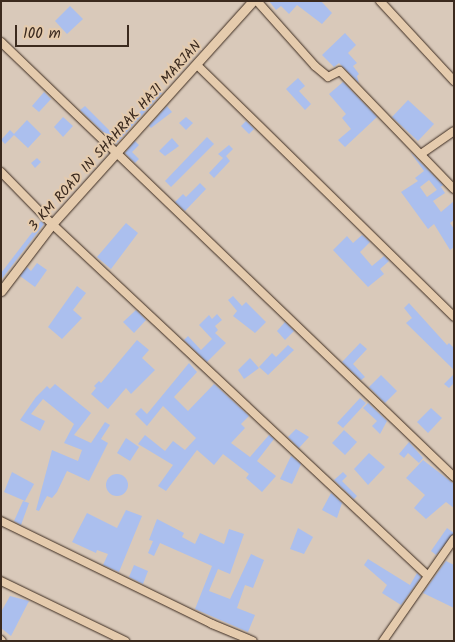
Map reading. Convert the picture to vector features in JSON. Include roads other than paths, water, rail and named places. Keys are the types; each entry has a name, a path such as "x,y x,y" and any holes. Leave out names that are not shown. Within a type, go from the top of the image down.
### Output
{"street":[{"name":"3 KM ROAD IN SHAHRAK HAJI MARJAN","path":"1,291 52,224 116,152 198,65 253,1"},
{"path":"257,1 315,66 328,77 340,72 454,190"},
{"path":"380,1 454,81"},
{"path":"1,42 454,477"},
{"path":"198,65 454,317"},
{"path":"421,154 454,131"},
{"path":"1,172 52,224 427,575"},
{"path":"1,521 212,624 253,641"},
{"path":"383,641 427,575 454,539"},
{"path":"1,582 125,641"}]}
